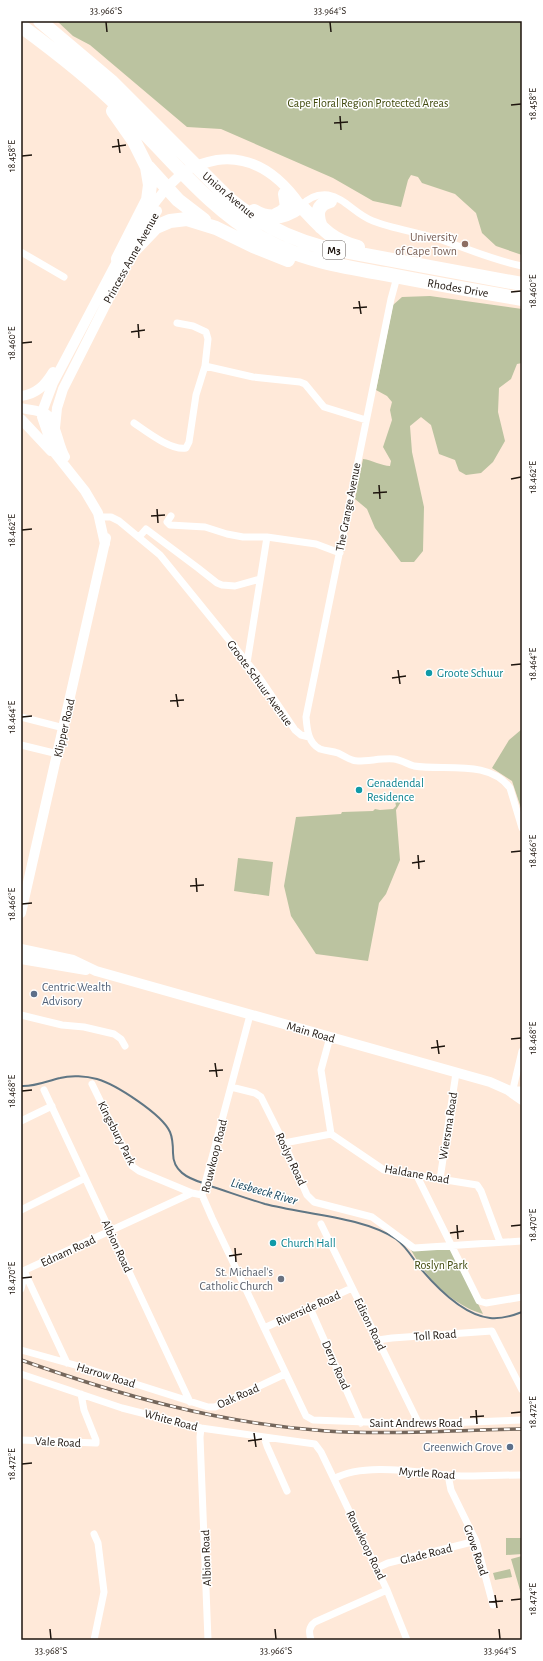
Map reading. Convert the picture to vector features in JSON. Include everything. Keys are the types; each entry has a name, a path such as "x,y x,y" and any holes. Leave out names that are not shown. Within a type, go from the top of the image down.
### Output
{"highway":[{"path":"40,21 111,81 176,156"},
{"path":"21,26 82,73 176,156 192,158 214,189 240,202 255,212 262,215 284,216 301,206 321,228 345,243 423,260 469,274"},
{"path":"35,36 115,113 134,141 147,167 150,185 148,200 118,259"},
{"path":"147,167 170,191 194,212 216,228"},
{"name":"Union Avenue","path":"214,189 257,220 278,232 306,243 345,252 469,274"},
{"name":"Union Avenue","path":"214,189 238,223 282,248 329,265 396,277"},
{"path":"271,216 285,209 287,202 285,194"},
{"path":"321,228 318,219 318,211 321,205 330,201"},
{"path":"132,252 151,231 162,223 182,219 192,219 216,228 267,252 298,263 361,276 396,277"},
{"name":"Rhodes Drive","path":"469,274 522,284"},
{"name":"Rhodes Drive","path":"396,277 522,299"}],"main road":[{"name":"Princess Anne Avenue","path":"55,432 59,399 85,345 132,252 149,222 183,173 195,166 218,160 238,160 257,165 272,174 287,188 301,206"},
{"name":"Princess Anne Avenue","path":"43,415 48,394 118,259 147,214 170,191 187,177 213,166 224,165 238,166 258,171 270,178 291,201 301,206"},
{"path":"43,415 68,368 85,345"},
{"path":"21,396 32,394 42,387 62,360 70,352"},
{"path":"21,408 43,415"},
{"path":"21,413 43,415"},
{"name":"Klipper Road","path":"21,912 105,544 102,517 94,494 64,456 51,420 43,415"},
{"name":"Klipper Road","path":"43,415 52,446 58,458 102,517"},
{"path":"21,419 58,458"},
{"name":"Main Road","path":"21,949 73,960 96,971"},
{"name":"Main Road","path":"21,958 71,968 96,971 490,1082 510,1090 522,1100"}],"street":[{"path":"301,206 311,198 324,195 340,199 352,209 374,222 392,226 522,266"},
{"path":"301,206 309,207 330,201 352,209"},
{"path":"21,252 64,278"},
{"name":"The Grange Avenue","path":"309,737 306,717 396,277"},
{"path":"134,423 172,446 183,449 188,446 196,395 205,366 208,338 206,332 192,326 177,323"},
{"path":"205,366 253,377 300,382 305,384 324,407 366,420"},
{"path":"171,516 167,522 170,525 205,527 227,534 267,537 316,544 340,553"},
{"name":"Groote Schuur Avenue","path":"102,517 119,521 139,536 160,555 259,677 294,730 301,735 309,737 320,749 334,752 349,760 394,759 413,765 464,768 491,773 506,783 510,788 522,828"},
{"path":"139,536 146,529 216,583 222,585 240,585 260,579"},
{"path":"247,663 267,537"},
{"path":"21,717 64,728"},
{"path":"21,745 58,754"},
{"path":"21,1015 62,1025 84,1027 114,1034 121,1039 125,1046"},
{"name":"Rouwkoop Road","path":"250,1015 203,1192 285,1374 304,1413 310,1420"},
{"path":"284,1143 331,1134 321,1070 330,1038"},
{"path":"522,1051 510,1090 522,1090"},
{"name":"Wiersma Road","path":"440,1179 456,1073"},
{"name":"Kingsbury Park","path":"92,1084 132,1166 139,1172 192,1193"},
{"name":"Roslyn Road","path":"231,1087 255,1093 261,1097 284,1143 307,1195 314,1202 372,1217 414,1248 522,1241"},
{"name":"Albion Road","path":"44,1090 190,1402"},
{"path":"21,1121 52,1106"},
{"name":"Haldane Road","path":"331,1134 384,1170 474,1184 479,1187 500,1242"},
{"path":"417,1176 479,1301 482,1303 522,1297"},
{"path":"21,1210 85,1178"},
{"path":"192,1193 203,1192"},
{"name":"Ednam Road","path":"22,1271 192,1193"},
{"name":"Edison Road","path":"321,1224 419,1424"},
{"path":"21,1289 23,1281 22,1271"},
{"path":"22,1271 67,1363"},
{"name":"Riverside Road","path":"264,1328 352,1288"},
{"name":"Derry Road","path":"310,1308 361,1423"},
{"name":"Toll Road","path":"378,1340 492,1331 522,1390"},
{"name":"Harrow Road","path":"21,1350 190,1402"},
{"name":"White Road","path":"21,1374 122,1408 201,1428 314,1443 321,1452"},
{"name":"Oak Road","path":"190,1402 208,1407 215,1407 285,1374"},
{"name":"Vale Road","path":"21,1440 94,1444 96,1440 84,1410 81,1394"},
{"name":"Saint Andrews Road","path":"310,1420 419,1424 522,1420"},
{"name":"Albion Road","path":"201,1428 200,1437 208,1640"},
{"path":"264,1437 287,1491"},
{"name":"Rouwkoop Road","path":"321,1452 377,1568 407,1640"},
{"name":"Myrtle Road","path":"334,1479 344,1474 356,1471 404,1471 448,1475 522,1475"},
{"name":"Grove Road","path":"448,1475 454,1495 476,1541 493,1605"},
{"path":"94,1534 98,1543 104,1592 94,1640"},
{"name":"Glade Road","path":"377,1568 388,1563 476,1541"},
{"path":"311,1640 309,1630 314,1622 387,1590"}],"green space":[{"name":"Cape Floral Region Protected Areas","path":"57,21 522,21 522,255 496,246 482,233 476,213 455,194 422,183 418,177 411,175 408,180 401,207 373,201 333,178 221,129 187,127 90,45 73,36"},
{"path":"430,296 522,309 522,363 517,364 511,379 499,388 498,412 505,441 493,462 481,473 466,475 459,471 455,460 439,454 431,425 421,417 410,426 412,452 424,507 423,551 414,562 401,562 375,528 367,509 355,499 363,459 390,466 391,461 383,447 392,420 390,410 392,402 387,396 376,390 393,305 402,297"},
{"path":"522,729 522,811 512,781 492,768 509,740"},
{"path":"396,798 400,798 402,800 396,810 400,860 386,894 379,903 368,961 316,954 291,916 284,886 296,817 341,814 342,812 373,811 375,809 393,809 396,806"},
{"path":"238,858 273,862 269,896 234,891"},
{"name":"Roslyn Park","path":"451,1248 483,1314 461,1304 441,1289 424,1271 411,1250"},
{"path":"506,1538 522,1538 522,1554 506,1555"},
{"path":"522,1556 522,1597 511,1559"},
{"path":"510,1569 512,1577 495,1580 493,1573"}],"waterway":[{"name":"Liesbeeck River","path":"21,1086 36,1085 64,1077 78,1076 97,1079 115,1087 126,1093 158,1117 170,1132 173,1142 175,1165 186,1176 203,1183"},
{"name":"Liesbeeck River","path":"207,1185 265,1204 351,1221 383,1232 396,1239 407,1249 421,1269 443,1293 470,1312 490,1318 506,1317 522,1312"}],"railway":[{"path":"21,1360 133,1396 209,1415 247,1422 326,1431 375,1433 522,1429"}],"place":[{"name":"University of Cape Town","path":"465,244"},
{"name":"Groote Schuur","path":"429,673"},
{"name":"Genadendal Residence","path":"359,790"},
{"name":"Centric Wealth Advisory","path":"34,994"},
{"name":"Church Hall","path":"273,1243"},
{"name":"St. Michael's Catholic Church","path":"281,1279"},
{"name":"Greenwich Grove","path":"510,1447"}]}
